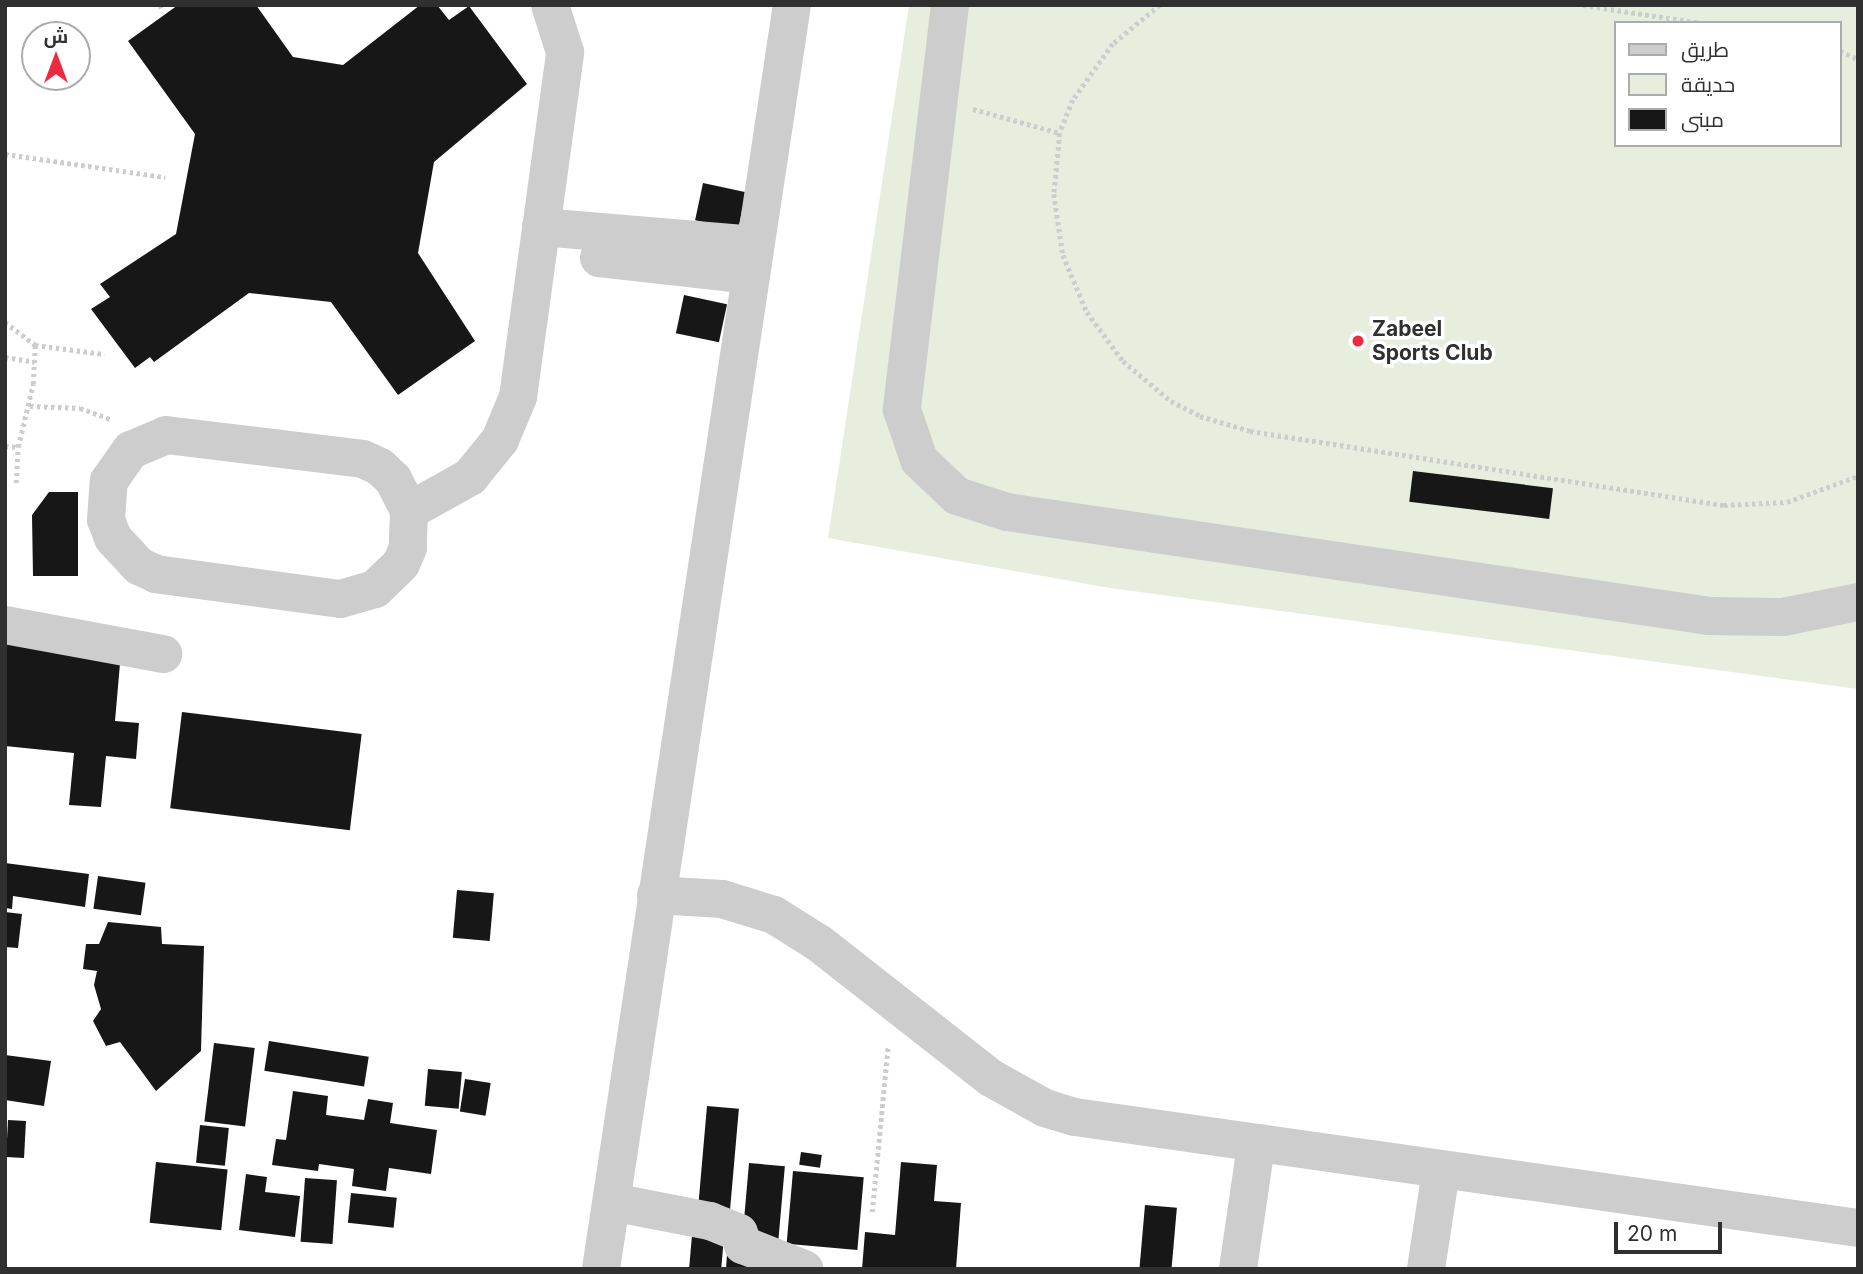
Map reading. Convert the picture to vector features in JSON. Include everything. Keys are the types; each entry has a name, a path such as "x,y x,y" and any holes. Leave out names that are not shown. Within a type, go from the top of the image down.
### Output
{"street":[{"path":"410,511 470,477 505,430 518,397 565,52 550,5"},
{"path":"601,1269 792,5"},
{"path":"950,5 902,410 919,460 957,496 1007,512 1710,616 1783,617 1858,602"},
{"path":"539,239 753,260"},
{"path":"166,435 363,459 393,479 410,511 408,548 401,564 375,589 340,599 156,574 124,554 106,520 109,481 118,465 148,440 166,435"},
{"path":"5,625 163,654"},
{"path":"656,895 722,899 774,915 820,944 991,1078 1045,1108 1105,1124 1858,1228"},
{"path":"1238,1269 1256,1146"},
{"path":"1426,1269 1441,1171"},
{"path":"612,1202 710,1221 739,1233 743,1245 804,1269"}],"path":[{"path":"1160,5 1106,53 1073,100 1060,132 1055,173 1057,225 1063,255 1087,312 1123,361 1146,383 1199,416 1250,431 1724,505 1787,502 1858,476"},
{"path":"1583,5 1688,21"},
{"path":"1842,52 1858,59"},
{"path":"938,100 1060,132"},
{"path":"5,154 166,177"},
{"path":"5,322 35,345 104,354"},
{"path":"16,483 18,447 30,406 35,345"},
{"path":"5,357 34,362"},
{"path":"30,406 80,408 106,416 148,440"},
{"path":"5,446 18,447"},
{"path":"872,1212 892,1000"}],"green space":[{"name":"Zabeel Sports Club","path":"909,5 1858,5 1858,689 1110,588 828,538"}],"building":[{"path":"178,5 256,5 293,57 343,65 420,5 437,5 449,20 469,6 527,84 434,162 418,253 475,341 398,395 331,302 249,293 154,362 150,357 135,368 91,309 110,297 100,284 176,234 195,134 128,41"},
{"path":"703,183 746,192 738,229 695,220"},
{"path":"684,295 727,304 719,342 676,333"},
{"path":"1413,471 1553,488 1549,519 1409,502"},
{"path":"49,492 78,492 78,576 33,576 32,515"},
{"path":"7,641 121,652 115,721 139,723 136,759 106,756 101,807 69,805 74,753 5,746"},
{"path":"182,712 362,734 350,830 170,808"},
{"path":"5,863 89,874 85,907 13,896 12,909 5,908"},
{"path":"98,876 146,883 141,915 93,909"},
{"path":"457,890 494,893 490,941 453,938"},
{"path":"5,912 22,914 18,948 5,947"},
{"path":"108,922 161,927 162,944 204,946 201,1051 156,1091 120,1042 106,1046 93,1021 101,1009 94,985 97,971 83,969 86,944 99,944"},
{"path":"269,1041 369,1057 364,1086 264,1071"},
{"path":"214,1043 255,1048 245,1126 204,1121"},
{"path":"5,1055 51,1061 44,1106 5,1100"},
{"path":"428,1069 462,1072 459,1109 425,1106"},
{"path":"465,1079 491,1083 486,1116 460,1112"},
{"path":"293,1091 328,1096 326,1115 364,1120 368,1099 393,1103 390,1123 437,1130 431,1174 389,1168 386,1191 352,1186 354,1169 319,1164 318,1171 272,1165 276,1139 286,1140"},
{"path":"707,1106 739,1109 729,1217 698,1215"},
{"path":"8,1120 26,1121 24,1158 6,1157"},
{"path":"200,1125 229,1128 225,1166 196,1163"},
{"path":"801,1152 822,1155 820,1168 799,1165"},
{"path":"156,1162 228,1170 221,1230 150,1223"},
{"path":"901,1162 937,1165 934,1201 961,1203 956,1269 862,1269 865,1232 895,1235"},
{"path":"749,1163 785,1166 778,1243 742,1240"},
{"path":"793,1171 864,1177 857,1250 787,1244"},
{"path":"246,1174 267,1177 265,1192 300,1196 295,1237 239,1230"},
{"path":"305,1178 337,1180 332,1244 301,1242"},
{"path":"351,1193 397,1198 394,1228 348,1223"},
{"path":"1145,1205 1177,1208 1172,1269 1139,1269"},
{"path":"693,1224 725,1227 721,1269 689,1269"},
{"path":"727,1254 757,1269 726,1269"}],"place":[{"name":"Zabeel Sports Club","path":"1358,341"}]}
